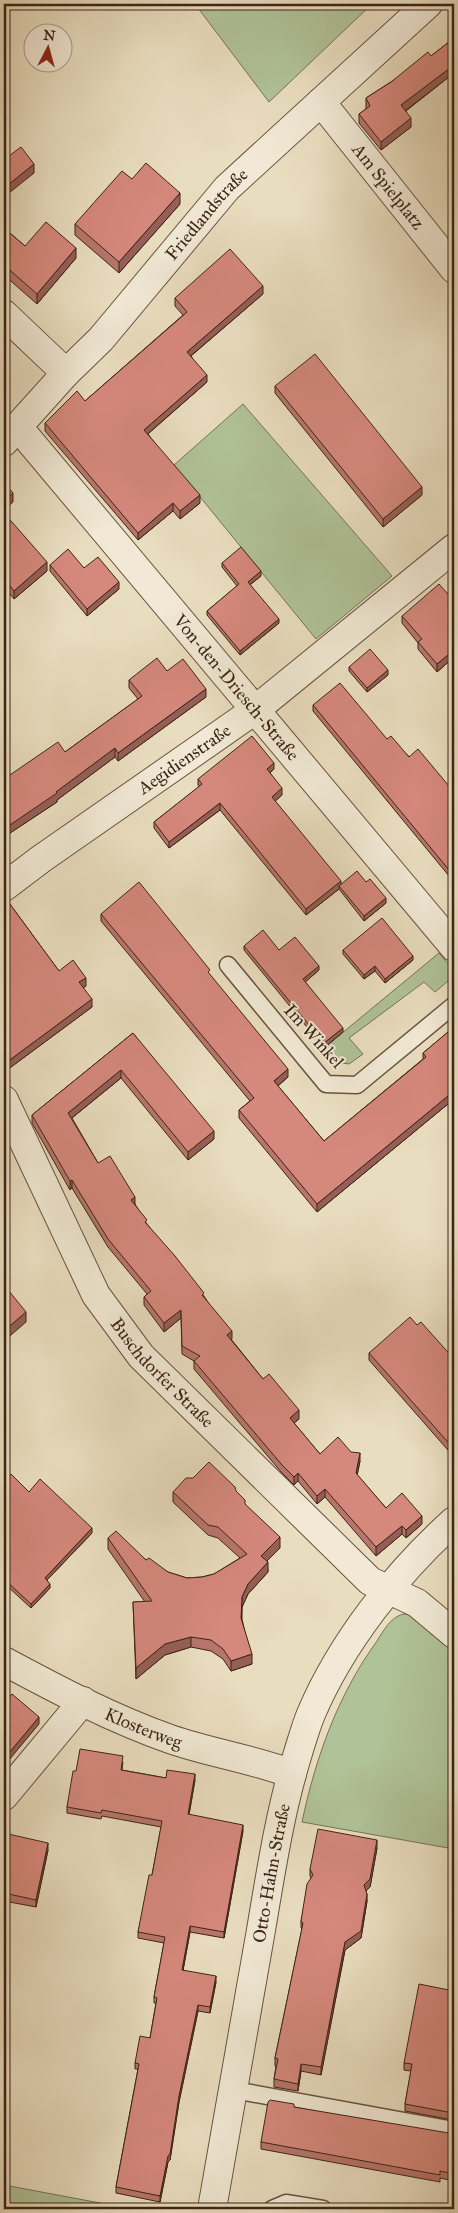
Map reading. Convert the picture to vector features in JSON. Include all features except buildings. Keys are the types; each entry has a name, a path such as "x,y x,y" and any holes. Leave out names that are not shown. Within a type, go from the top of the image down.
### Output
{"street":[{"name":"Friedlandstraße","path":"11,435 66,373 101,339 227,188 428,4"},
{"name":"Am Spielplatz","path":"321,102 454,269"},
{"path":"4,314 66,373"},
{"name":"Von-den-Driesch-Straße","path":"11,435 255,710 454,947"},
{"name":"Aegidienstraße","path":"4,887 255,710 454,548"},
{"name":"Buschdorfer Straße","path":"4,1100 96,1295 141,1356 370,1581 417,1603 454,1634"},
{"name":"Otto-Hahn-Straße","path":"212,2209 275,1845 292,1774 310,1715 334,1666 390,1589 434,1539 454,1521"},
{"name":"Otto-Hahn-Straße","path":"409,1567 454,1546"},
{"name":"Klosterweg","path":"4,1661 129,1724 173,1740 274,1767 292,1774"},
{"path":"4,1796 83,1701"}],"lane":[{"name":"Im Winkel","path":"228,965 326,1084 357,1085 454,1005"},
{"path":"234,2090 454,2130"},
{"path":"272,2209 286,2202 323,2209"}],"green space":[{"path":"195,4 372,4 269,102"},
{"path":"243,404 392,576 316,639 174,465"},
{"path":"439,953 454,971 454,976 435,992 424,982 349,1038 363,1054 349,1064 336,1062 324,1048"},
{"path":"403,1614 411,1615 454,1651 454,1849 302,1822 314,1773 340,1705 363,1662 385,1629 394,1618"},
{"path":"4,2185 132,2209 4,2209"}]}
